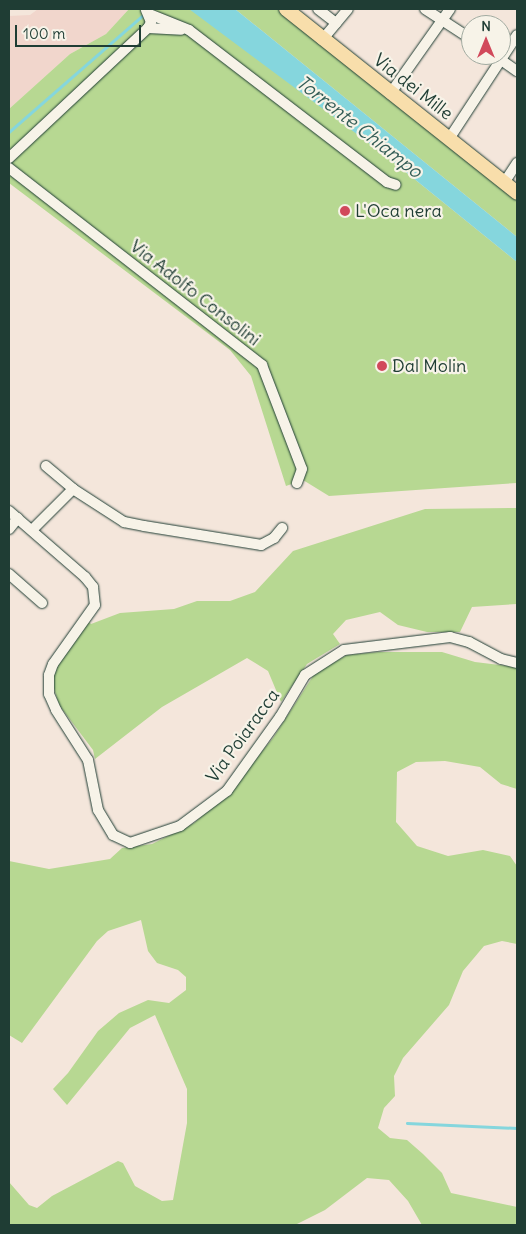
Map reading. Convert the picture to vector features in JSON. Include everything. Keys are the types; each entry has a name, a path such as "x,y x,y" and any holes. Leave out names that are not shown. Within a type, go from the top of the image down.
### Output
{"main road":[{"name":"Via dei Mille","path":"286,9 322,40 517,193"}],"street":[{"path":"318,9 336,23"},
{"path":"322,40 348,9"},
{"path":"425,9 461,33"},
{"path":"390,94 450,9"},
{"path":"148,28 147,11 190,30 387,182 396,185"},
{"path":"9,158 148,28 190,30"},
{"path":"449,139 494,65"},
{"path":"504,183 517,163"},
{"name":"Via Adolfo Consolini","path":"9,168 262,365 302,469 297,484"},
{"path":"46,466 72,488 124,522 261,545 274,538 282,528"},
{"path":"32,530 72,488"},
{"name":"Via Poiaracca","path":"9,510 86,577 92,587 95,605 53,664 49,675 49,694 56,710 88,760 98,810 113,835 130,843 180,826 227,791 280,717 305,675 337,653 450,638 469,642 515,661"},
{"path":"9,529 18,518"},
{"path":"9,574 42,603"}],"shaded area":[{"path":"38,9 129,9 106,34 70,54 9,109 9,16 30,15"}],"green space":[{"path":"129,9 189,9 202,16 381,152 517,262 517,483 329,496 303,480 286,486 251,376 230,350 9,183 9,109 70,54 106,34"},
{"path":"235,9 286,9 517,194 517,237"},
{"path":"517,508 517,604 472,607 460,632 427,632 398,625 380,612 346,620 333,634 340,644 307,664 281,702 268,671 247,658 162,707 95,759 93,750 59,705 53,685 53,664 86,619 91,624 120,613 174,609 197,601 230,601 255,592 293,551 425,509"},
{"path":"379,652 442,652 475,662 517,667 517,789 501,784 480,767 445,761 416,762 397,772 396,822 417,846 448,856 483,850 510,856 517,866 517,944 502,941 484,946 463,971 449,1005 403,1058 394,1076 395,1096 384,1108 378,1128 390,1138 407,1140 423,1154 442,1173 451,1193 517,1207 517,1225 422,1225 408,1201 389,1180 367,1178 325,1210 295,1225 9,1225 9,1182 29,1205 37,1208 52,1196 118,1161 123,1163 135,1186 162,1201 173,1200 187,1123 187,1089 155,1015 130,1028 67,1105 53,1089 68,1073 98,1031 119,1013 148,1000 169,1003 186,990 186,977 178,970 157,963 148,951 141,920 108,931 97,941 22,1043 9,1035 9,861 49,869 110,859 122,848 152,844 194,823 226,795 273,738 315,673 347,655"}],"water":[{"name":"Torrente Chiampo","path":"189,9 235,9 517,237 517,262 381,152"}],"waterway":[{"path":"9,132 142,16"},
{"path":"407,1123 517,1128"}],"place":[{"name":"L'Oca nera","path":"345,211"},
{"name":"Dal Molin","path":"382,366"}]}
